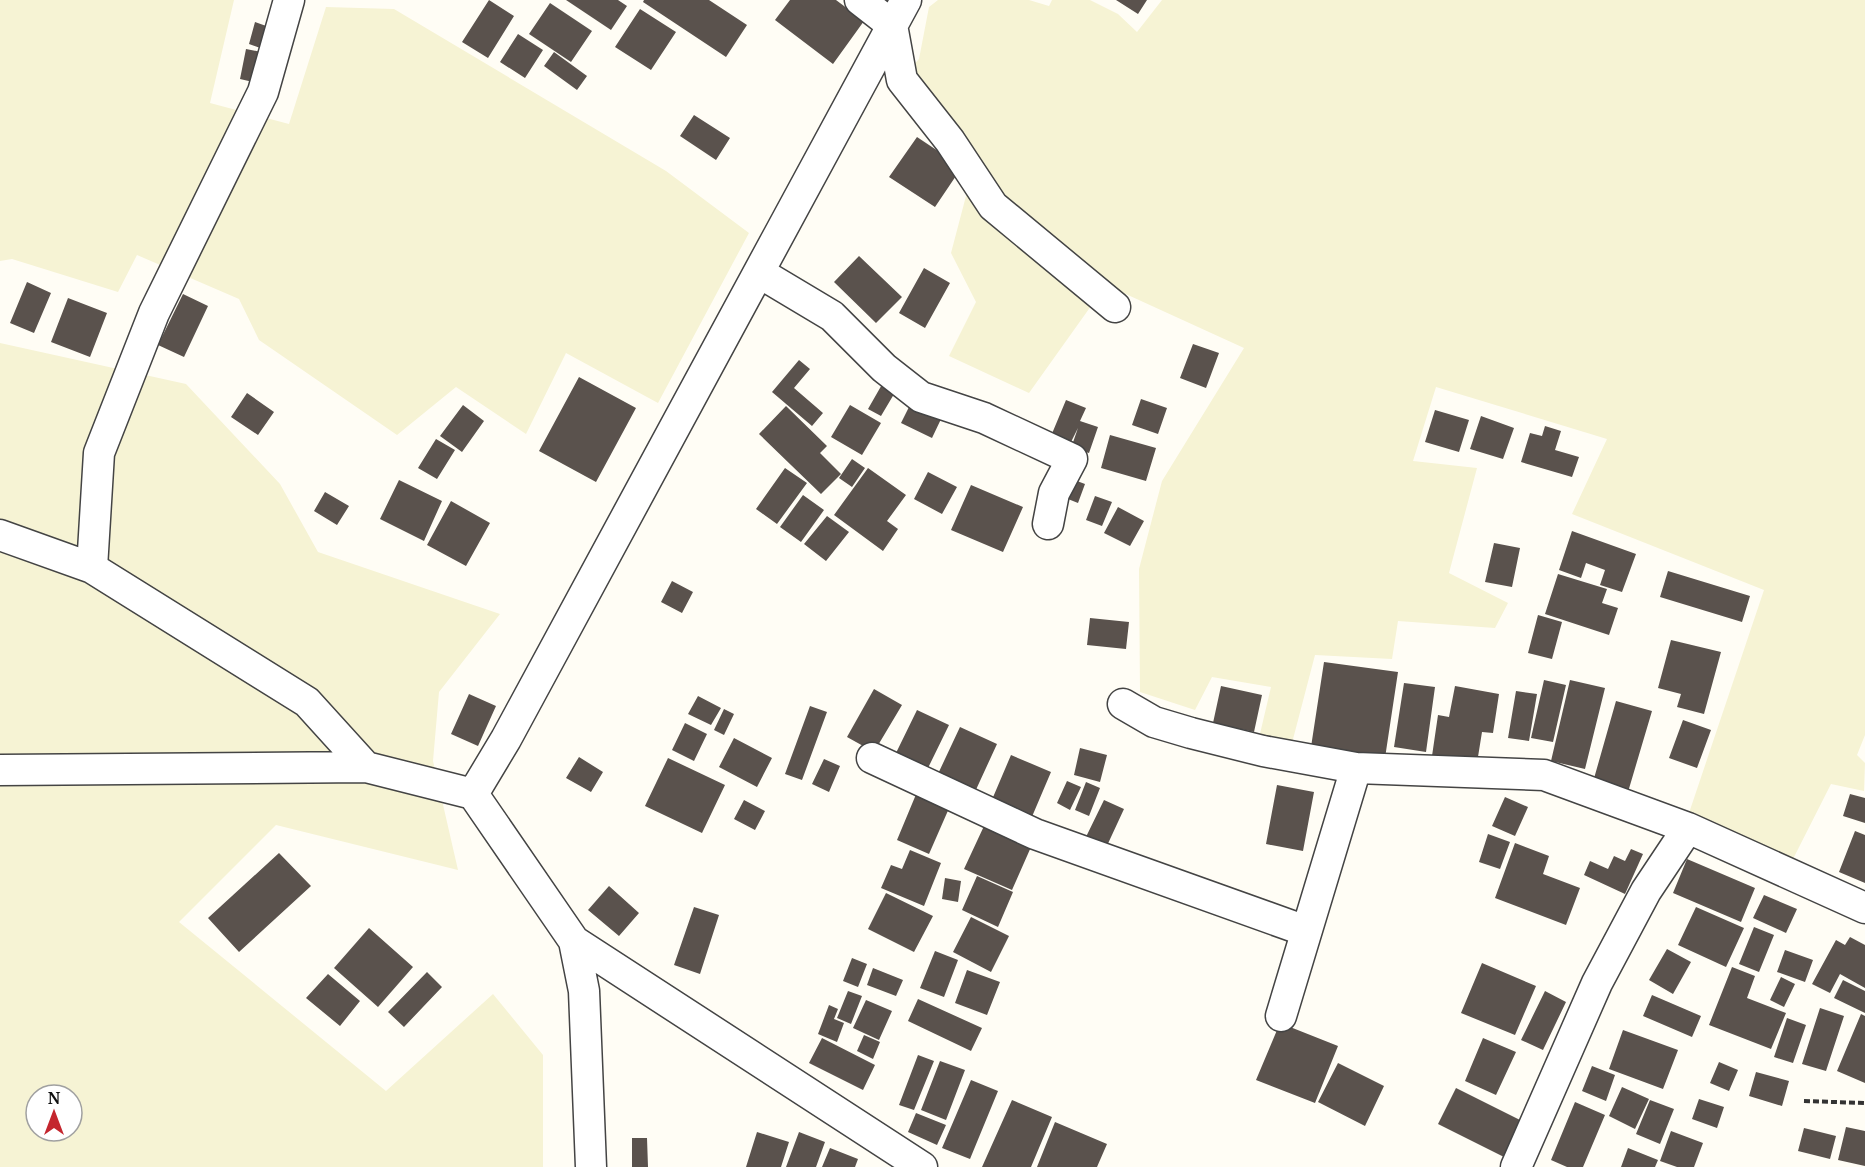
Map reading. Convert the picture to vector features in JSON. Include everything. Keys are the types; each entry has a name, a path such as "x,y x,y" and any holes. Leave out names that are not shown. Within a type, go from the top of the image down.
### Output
{"street":[{"path":"92,568 99,453 154,314 263,92 289,0"},
{"path":"860,0 899,12"},
{"path":"473,794 512,729 899,12"},
{"path":"899,12 902,80 950,141 993,206 1115,306"},
{"path":"760,273 832,316 884,368 921,397 984,418 1072,459 1054,493 1048,524"},
{"path":"0,535 92,568 307,702 366,767"},
{"path":"1123,704 1154,722 1191,734 1263,751 1356,768 1544,775 1688,828 1865,908"},
{"path":"872,758 1035,834 1306,931"},
{"path":"0,770 366,767 473,794 574,941 922,1167"},
{"path":"1281,1016 1356,768"},
{"path":"1516,1167 1597,983 1646,891 1688,828"},
{"path":"574,941 584,991 591,1167"}],"path":[{"path":"1804,1101 1865,1103"}],"shaded area":[{"path":"0,0 234,0 210,103 289,124 326,7 394,9 666,171 749,233 658,403 566,353 526,434 456,387 397,435 259,340 239,299 137,255 118,292 12,259 0,261"},
{"path":"938,0 1029,0 1049,6 1052,0 1090,0 1118,14 1137,32 1162,0 1865,0 1865,735 1857,755 1865,763 1864,791 1831,784 1793,859 1689,813 1764,590 1572,514 1607,439 1436,387 1413,461 1477,468 1449,573 1508,603 1495,628 1398,621 1392,659 1315,655 1292,743 1259,738 1271,687 1212,677 1195,710 1140,692 1139,569 1162,481 1244,348 1106,285 1029,393 949,356 976,302 951,253 976,158 899,81 919,59 929,7"},
{"path":"0,343 186,384 280,484 318,552 500,614 439,692 433,761 458,870 276,825 179,922 386,1091 493,994 543,1055 543,1167 0,1167"}],"building":[{"path":"489,0 514,16 488,58 462,42"},
{"path":"566,0 618,0 627,6 611,30"},
{"path":"644,0 709,0 747,25 726,57 643,2"},
{"path":"790,0 836,0 864,21 833,64 775,20"},
{"path":"1116,0 1147,0 1138,14"},
{"path":"550,3 592,31 571,62 529,34"},
{"path":"640,9 676,32 651,70 615,47"},
{"path":"255,22 269,27 263,49 249,44"},
{"path":"518,34 543,50 525,78 500,62"},
{"path":"246,49 266,53 253,82 240,79"},
{"path":"554,52 587,76 577,90 544,66"},
{"path":"694,115 730,138 716,160 680,136"},
{"path":"917,137 962,167 935,207 889,177"},
{"path":"859,256 902,297 876,323 834,282"},
{"path":"924,268 950,283 925,328 899,313"},
{"path":"27,282 51,293 34,333 10,323"},
{"path":"183,294 208,306 184,357 158,345"},
{"path":"68,298 107,313 90,357 51,342"},
{"path":"1193,344 1219,353 1206,388 1180,378"},
{"path":"799,360 810,369 794,388 823,413 812,426 772,392"},
{"path":"579,377 636,408 596,482 539,451"},
{"path":"884,381 897,389 881,416 868,409"},
{"path":"247,393 274,412 258,435 231,417"},
{"path":"1141,399 1167,408 1158,434 1132,425"},
{"path":"1066,400 1086,408 1080,421 1098,427 1089,453 1071,448 1078,428 1070,444 1051,436"},
{"path":"912,401 942,417 932,438 901,423"},
{"path":"463,405 484,421 462,452 440,436"},
{"path":"850,405 881,423 862,455 831,437"},
{"path":"786,406 827,446 820,453 841,474 821,494 759,434"},
{"path":"1435,410 1469,420 1459,452 1425,442"},
{"path":"1481,416 1514,428 1503,459 1470,449"},
{"path":"1545,426 1561,431 1555,450 1579,457 1572,477 1521,462 1530,433 1542,436"},
{"path":"1110,435 1156,448 1146,481 1101,468"},
{"path":"436,439 455,450 437,479 418,468"},
{"path":"852,459 865,468 852,487 839,478"},
{"path":"785,468 807,483 777,524 756,509"},
{"path":"868,468 906,495 887,521 898,529 883,551 834,515"},
{"path":"928,472 957,487 942,514 914,499"},
{"path":"1069,478 1085,484 1078,503 1063,497"},
{"path":"399,480 442,501 424,541 380,519"},
{"path":"971,485 1023,507 1003,552 951,530"},
{"path":"325,492 349,506 337,525 314,511"},
{"path":"803,495 824,510 801,542 780,527"},
{"path":"1095,496 1112,502 1102,526 1086,520"},
{"path":"451,501 490,523 466,566 427,545"},
{"path":"1118,507 1144,521 1130,546 1104,533"},
{"path":"827,516 849,532 826,561 804,544"},
{"path":"1572,531 1636,554 1622,592 1600,585 1605,570 1586,563 1581,578 1559,570"},
{"path":"1494,543 1520,548 1512,587 1485,582"},
{"path":"1668,571 1750,596 1742,622 1660,597"},
{"path":"1558,574 1607,589 1602,603 1618,608 1609,635 1545,614"},
{"path":"672,581 693,592 682,613 661,602"},
{"path":"1538,615 1562,622 1552,659 1528,653"},
{"path":"1090,618 1129,622 1126,649 1087,645"},
{"path":"1671,640 1721,652 1704,714 1677,707 1681,694 1658,688"},
{"path":"1324,662 1398,672 1385,758 1311,747"},
{"path":"1544,680 1566,685 1553,742 1531,738"},
{"path":"1570,680 1605,688 1585,769 1551,761"},
{"path":"1404,683 1435,687 1426,752 1394,747"},
{"path":"1221,686 1262,695 1254,732 1213,723"},
{"path":"1455,686 1499,694 1493,733 1482,732 1477,763 1432,756 1438,715 1449,717"},
{"path":"874,689 902,705 874,752 847,737"},
{"path":"1516,691 1537,694 1529,741 1508,738"},
{"path":"469,694 496,706 478,746 451,734"},
{"path":"698,696 721,708 711,725 688,714"},
{"path":"1616,701 1652,711 1628,792 1593,782"},
{"path":"810,706 827,712 802,780 785,774"},
{"path":"724,709 734,714 724,735 714,730"},
{"path":"917,710 949,725 928,768 896,753"},
{"path":"1683,720 1711,730 1697,768 1669,758"},
{"path":"685,723 707,734 694,761 672,750"},
{"path":"960,727 997,744 974,794 937,776"},
{"path":"734,738 772,758 757,787 719,767"},
{"path":"1080,748 1107,755 1100,782 1074,775"},
{"path":"1011,755 1051,772 1031,819 991,802"},
{"path":"579,757 603,772 591,792 566,778"},
{"path":"668,758 725,785 702,833 645,806"},
{"path":"824,759 840,766 829,792 812,784"},
{"path":"1067,781 1081,787 1070,810 1057,803"},
{"path":"1086,782 1100,788 1089,816 1075,810"},
{"path":"1277,785 1314,792 1303,851 1266,844"},
{"path":"917,792 950,806 929,854 897,840"},
{"path":"1850,794 1865,798 1865,823 1843,816"},
{"path":"1505,797 1528,807 1515,836 1492,826"},
{"path":"744,800 765,811 755,830 734,819"},
{"path":"1104,800 1124,809 1105,850 1084,841"},
{"path":"984,826 1031,847 1012,890 964,869"},
{"path":"1855,831 1865,835 1865,883 1839,872"},
{"path":"1488,834 1510,842 1500,869 1479,862"},
{"path":"1515,843 1549,856 1543,874 1580,888 1566,925 1495,898"},
{"path":"1631,849 1643,854 1625,894 1584,875 1590,861 1608,869 1614,856 1625,861"},
{"path":"910,850 941,863 924,906 881,888 891,865 902,869"},
{"path":"279,853 311,886 239,952 208,918"},
{"path":"1687,859 1755,888 1741,922 1673,893"},
{"path":"977,876 1013,892 998,927 962,910"},
{"path":"945,878 961,881 958,902 942,899"},
{"path":"609,886 639,913 619,936 588,910"},
{"path":"886,893 933,916 914,952 868,929"},
{"path":"1764,895 1797,909 1786,933 1753,918"},
{"path":"694,907 719,915 700,974 674,965"},
{"path":"1696,907 1744,928 1726,967 1678,945"},
{"path":"971,917 1009,936 991,972 953,952"},
{"path":"1754,927 1774,935 1759,972 1739,964"},
{"path":"369,928 413,967 378,1007 334,968"},
{"path":"1850,937 1865,945 1865,988 1840,974 1830,993 1812,984 1836,940 1845,945"},
{"path":"1667,949 1691,962 1673,994 1649,980"},
{"path":"1785,950 1813,960 1805,982 1777,972"},
{"path":"935,951 958,960 944,997 920,988"},
{"path":"852,958 867,964 858,987 843,981"},
{"path":"1482,963 1536,986 1515,1035 1461,1013"},
{"path":"1732,967 1755,976 1747,998 1786,1013 1771,1049 1709,1025"},
{"path":"873,968 903,980 896,996 867,985"},
{"path":"967,970 1000,982 987,1015 955,1003"},
{"path":"427,972 442,987 404,1027 388,1012"},
{"path":"328,974 360,1001 340,1026 306,998"},
{"path":"1781,977 1795,984 1784,1007 1770,1000"},
{"path":"1843,980 1865,991 1865,1013 1834,998"},
{"path":"848,991 862,996 851,1024 837,1018"},
{"path":"1545,991 1566,1002 1543,1050 1521,1040"},
{"path":"1652,995 1701,1016 1692,1037 1643,1016"},
{"path":"918,999 982,1028 971,1051 908,1021"},
{"path":"866,1000 892,1011 879,1040 853,1028"},
{"path":"829,1005 838,1009 834,1019 844,1023 837,1042 818,1034"},
{"path":"1820,1008 1844,1016 1826,1071 1802,1064"},
{"path":"1861,1014 1865,1016 1865,1083 1837,1071"},
{"path":"1787,1018 1806,1025 1793,1063 1774,1057"},
{"path":"1280,1023 1338,1046 1315,1103 1256,1080"},
{"path":"1623,1030 1678,1050 1663,1089 1609,1069"},
{"path":"864,1035 880,1042 873,1059 857,1051"},
{"path":"822,1038 875,1065 863,1090 809,1063"},
{"path":"1483,1038 1516,1052 1496,1095 1465,1081"},
{"path":"918,1055 934,1061 914,1110 899,1105"},
{"path":"940,1061 965,1070 946,1120 921,1110"},
{"path":"1719,1062 1738,1070 1729,1091 1710,1083"},
{"path":"1338,1063 1384,1086 1365,1126 1318,1102"},
{"path":"1592,1066 1615,1075 1606,1101 1582,1091"},
{"path":"1756,1072 1789,1081 1782,1106 1749,1096"},
{"path":"971,1080 998,1091 970,1159 942,1148"},
{"path":"1622,1087 1649,1099 1635,1129 1609,1116"},
{"path":"1456,1088 1522,1121 1504,1157 1438,1124"},
{"path":"1699,1099 1724,1107 1717,1128 1692,1119"},
{"path":"1012,1100 1052,1117 1031,1167 982,1167"},
{"path":"1650,1100 1674,1109 1660,1144 1636,1134"},
{"path":"1575,1102 1605,1115 1583,1167 1567,1167 1551,1160"},
{"path":"916,1113 946,1125 937,1145 908,1132"},
{"path":"1055,1122 1107,1144 1097,1167 1037,1167"},
{"path":"1846,1127 1865,1131 1865,1166 1838,1160"},
{"path":"1804,1128 1836,1136 1830,1159 1798,1151"},
{"path":"1671,1131 1703,1143 1694,1167 1677,1167 1660,1161"},
{"path":"757,1132 789,1142 781,1167 746,1167"},
{"path":"799,1132 825,1142 816,1167 786,1167"},
{"path":"632,1138 647,1138 648,1167 632,1167"},
{"path":"830,1148 858,1159 855,1167 822,1167"},
{"path":"1628,1148 1658,1160 1655,1167 1621,1167"}]}
